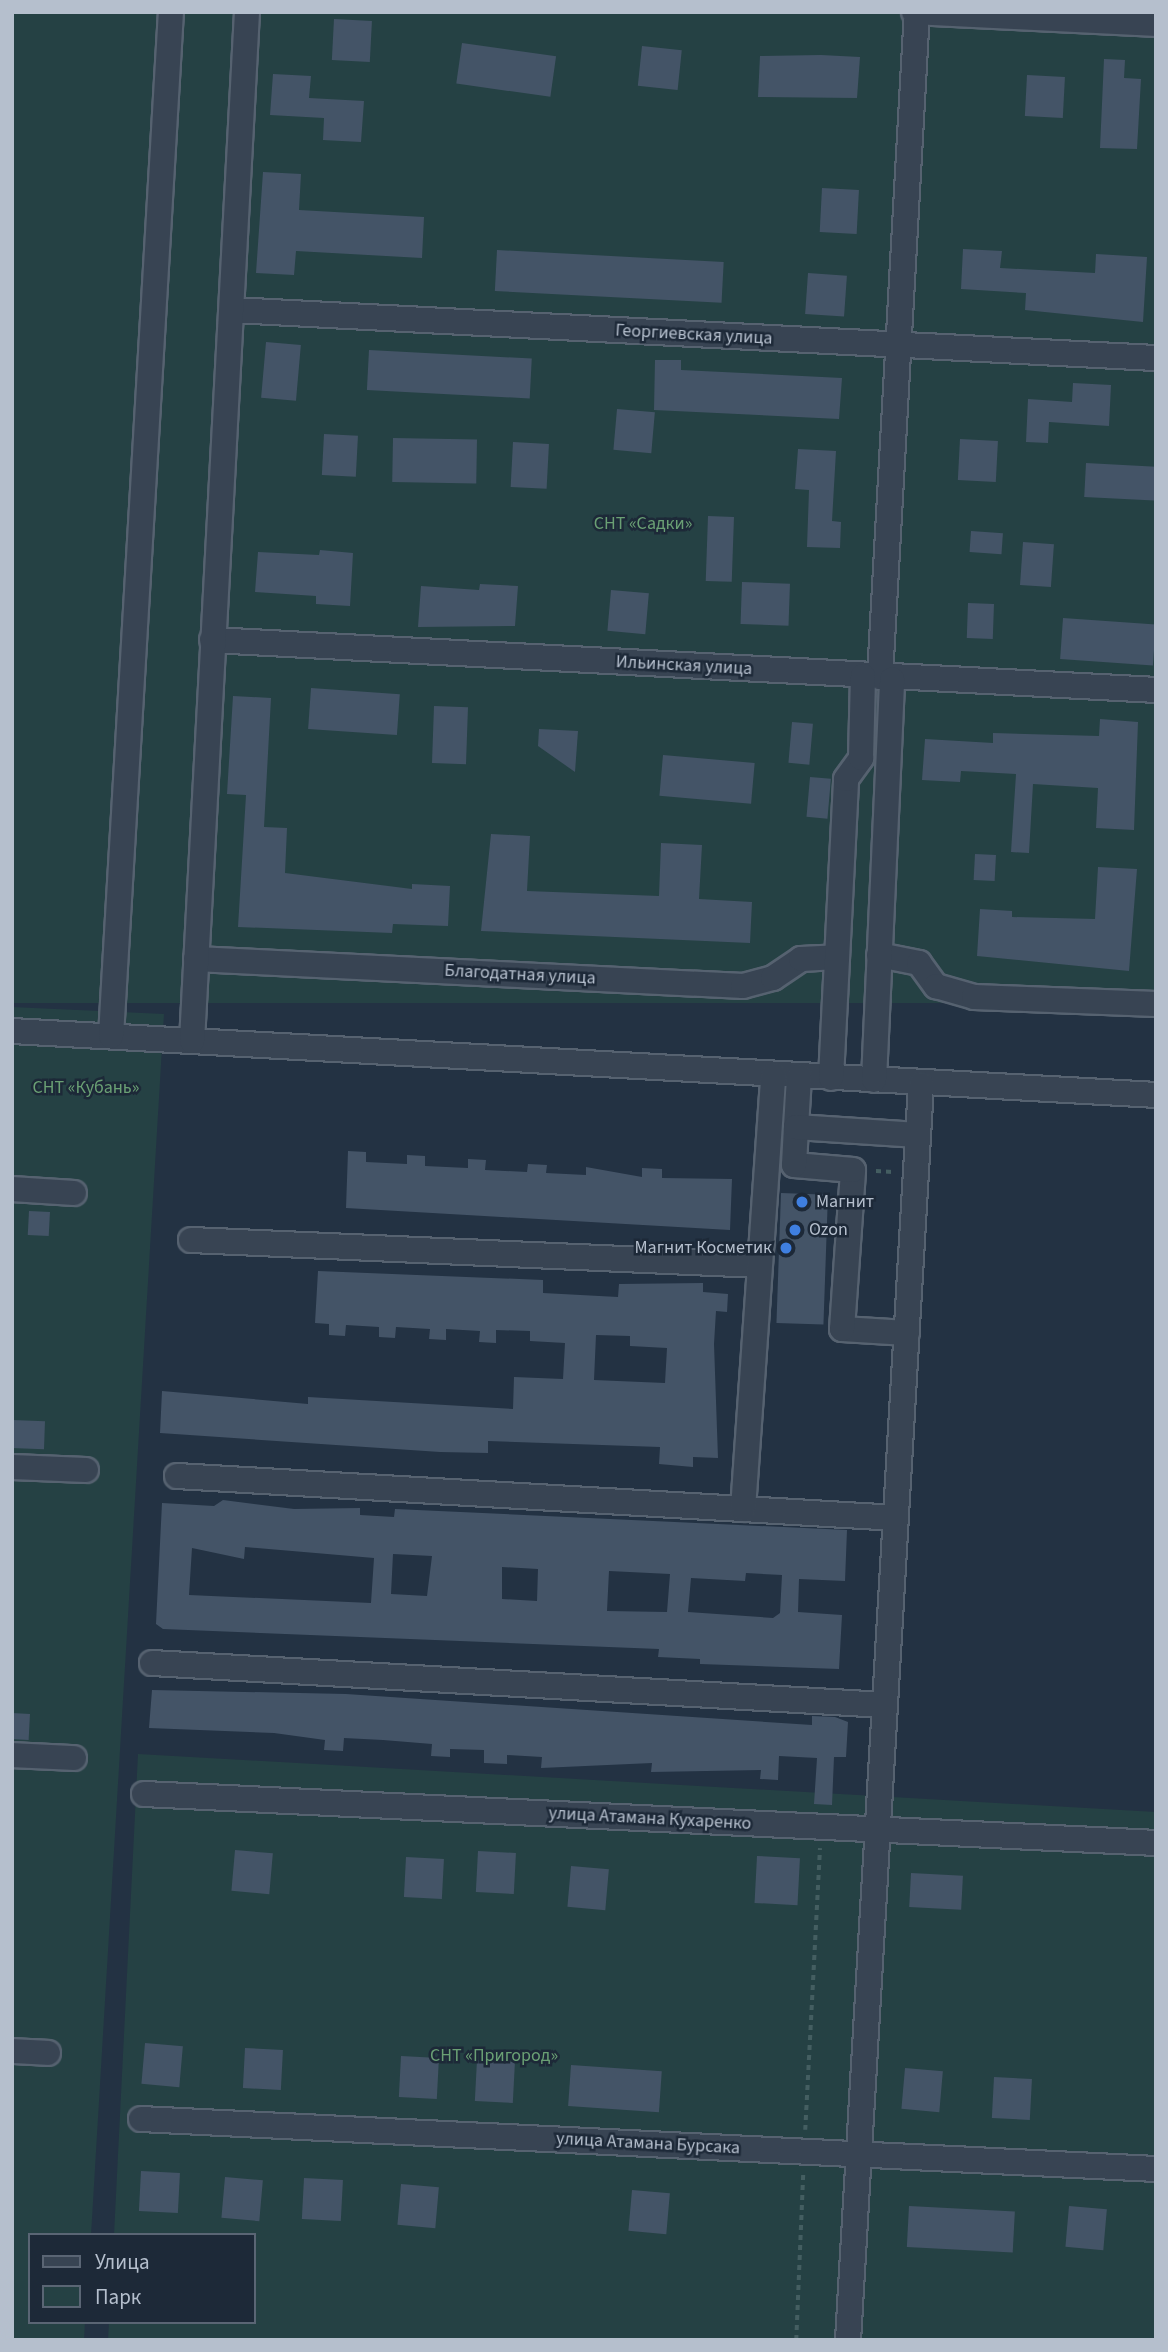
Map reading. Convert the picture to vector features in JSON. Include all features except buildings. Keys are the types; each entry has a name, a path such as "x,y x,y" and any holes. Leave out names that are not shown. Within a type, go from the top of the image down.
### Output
{"street":[{"path":"111,1036 171,12"},
{"path":"192,1041 247,12"},
{"path":"874,1080 879,955 878,677 916,12 1034,15 1156,24"},
{"name":"Георгиевская улица","path":"233,310 1156,358"},
{"name":"Ильинская улица","path":"212,639 1156,690"},
{"path":"831,1078 846,779 861,758 878,677"},
{"path":"879,955 919,963 936,986 974,997 1156,1004"},
{"name":"Благодатная улица","path":"196,958 743,986 773,978 802,960 837,957"},
{"path":"12,1031 921,1084 1156,1095"},
{"path":"743,1509 773,1075"},
{"path":"799,1076 793,1165 853,1170 842,1329 907,1333"},
{"path":"848,2340 921,1084"},
{"path":"796,1127 919,1135"},
{"path":"12,1189 74,1193"},
{"path":"191,1240 759,1265"},
{"path":"12,1467 86,1470"},
{"path":"177,1476 896,1518"},
{"path":"152,1663 885,1705"},
{"path":"12,1755 74,1758"},
{"name":"улица Атамана Кухаренко","path":"144,1794 1156,1843"},
{"path":"12,2052 48,2053"},
{"name":"улица Атамана Бурсака","path":"141,2119 1156,2169"}],"path":[{"path":"796,2340 803,2152 821,1828"}],"green space":[{"name":"СНТ «Садки»","path":"12,12 1156,12 1156,1003 12,1003"},
{"name":"СНТ «Кубань»","path":"12,1007 164,1014 91,2233 28,2233 28,2324 85,2324 84,2340 12,2340"},
{"name":"СНТ «Пригород»","path":"138,1754 1156,1812 1156,2340 108,2340 109,2324 256,2324 256,2233 114,2233"}],"place":[{"name":"Магнит","path":"802,1202"},
{"name":"Ozon","path":"795,1230"},
{"name":"Магнит Косметик","path":"786,1248"}]}
